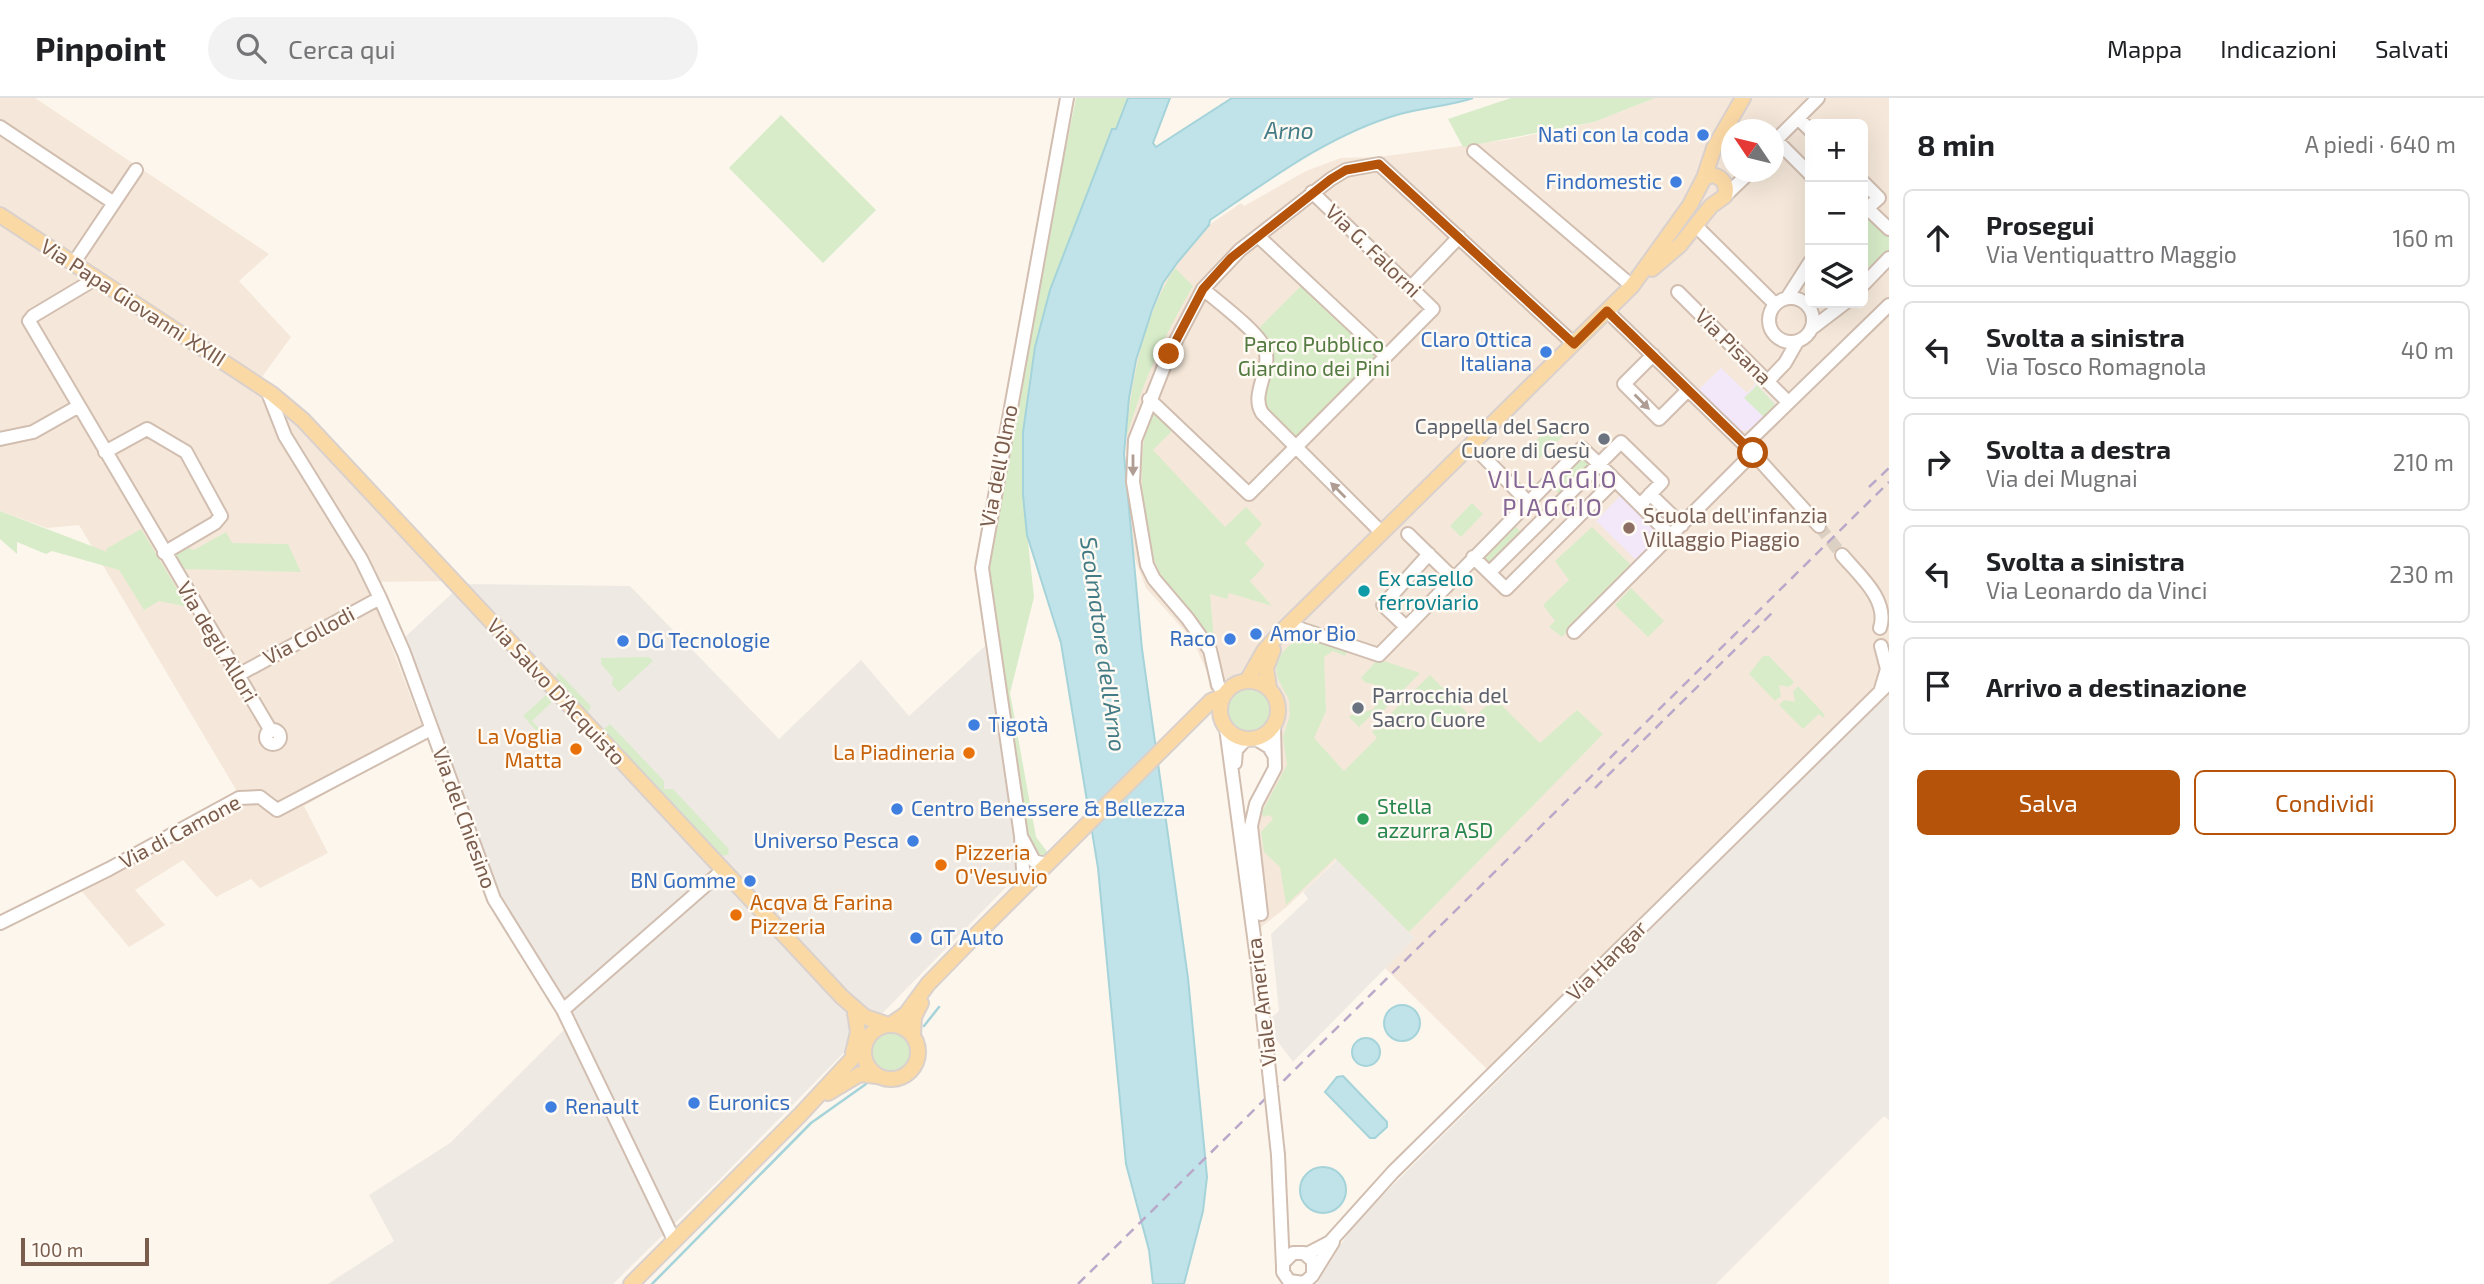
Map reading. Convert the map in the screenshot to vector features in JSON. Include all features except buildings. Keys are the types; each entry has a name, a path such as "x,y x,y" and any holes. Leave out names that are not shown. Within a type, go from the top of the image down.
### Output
{"main road":[{"path":"1719,200 1702,199 1718,153 1743,98"},
{"path":"631,1284 800,1115 848,1064 873,1031 900,1012 926,987 1024,886 1223,694 1247,681 1270,644 1632,286 1697,227 1726,187 1710,180"},
{"path":"1632,286 1710,180"},
{"name":"Via Papa Giovanni XXIII","path":"0,215 267,390"},
{"name":"Via Salvo D'Acquisto","path":"267,390 303,420 842,997"},
{"path":"1199,717 1251,739 1273,726 1278,707 1269,688 1266,672 1268,659 1296,626 1385,536 1387,528"},
{"path":"1247,681 1260,682 1269,688"},
{"path":"1223,694 1219,709 1225,726"},
{"path":"800,1115 856,1075 894,1080 910,1072 918,1055 913,1036 915,1014 926,995 1049,869 1052,860"},
{"path":"842,997 860,1014 901,1027 913,1036"},
{"path":"842,997 863,1027 866,1063 877,1076"},
{"path":"848,1064 858,1038 855,1013"}],"street":[{"name":"Via dell'Olmo","path":"1024,886 1021,836 982,568 988,517 1067,98"},
{"path":"1784,132 1818,98"},
{"path":"1798,118 1805,125"},
{"path":"0,127 114,203"},
{"path":"1784,149 1805,169"},
{"path":"1474,151 1632,286"},
{"path":"1223,694 1218,685 1210,650 1154,579 1145,560 1133,464 1137,432 1186,317 1203,289 1231,258 1312,192 1343,172 1379,164 1574,344"},
{"path":"73,264 136,170"},
{"path":"1710,180 1721,177"},
{"path":"1719,200 1739,182"},
{"path":"1868,187 1879,198 1868,207"},
{"name":"Via G. Falorni","path":"1312,192 1433,309 1387,356"},
{"path":"1868,212 1889,229"},
{"path":"1697,227 1781,301 1801,300 1812,313 1829,317"},
{"path":"1149,399 1249,494 1387,356 1258,236"},
{"path":"1411,287 1459,237"},
{"path":"1868,274 1889,258"},
{"path":"1797,342 1782,341 1772,333 1768,324 1769,314 1805,269"},
{"name":"Via degli Allori","path":"95,278 29,319 164,553 271,731"},
{"path":"1203,289 1264,347 1266,361 1258,407 1295,447 1387,528"},
{"name":"Via Pisana","path":"1678,292 1788,402"},
{"path":"1574,632 1682,525 1788,402 1889,305"},
{"path":"1768,382 1785,363 1797,342 1839,308"},
{"path":"1607,311 1772,472 1819,526"},
{"path":"1811,329 1812,313"},
{"path":"1782,341 1785,363"},
{"path":"1653,355 1624,384 1659,419 1688,390"},
{"name":"Via del Chiesino","path":"267,390 291,446 361,559 380,597 494,899 564,1010 674,1240"},
{"path":"0,439 33,432 79,406"},
{"path":"105,452 147,429 188,454 221,516 215,523 164,553"},
{"path":"1490,572 1620,442 1661,482 1640,505"},
{"path":"1472,445 1528,502"},
{"path":"1296,626 1379,655 1582,448 1671,536"},
{"path":"1473,557 1506,589 1615,480"},
{"path":"1541,489 1558,505"},
{"path":"1570,493 1586,509"},
{"path":"1650,494 1682,525"},
{"path":"1516,514 1532,530"},
{"path":"1408,534 1453,578"},
{"path":"1519,543 1536,560"},
{"path":"1405,626 1382,605 1429,554"},
{"path":"1842,555 1883,604 1885,625 1878,637 1885,649 1887,669 1877,695"},
{"name":"Via Collodi","path":"238,675 380,597"},
{"path":"1308,614 1313,626 1328,637"},
{"name":"Via Hangar","path":"1303,1253 1324,1247 1402,1164 1889,683"},
{"name":"Viale America","path":"1225,726 1257,958 1278,1155 1283,1223 1283,1275"},
{"path":"1261,914 1252,822 1256,804 1275,768 1273,726"},
{"name":"Via di Camone","path":"0,923 109,869 239,798 260,797 277,810 431,729"},
{"path":"1234,780 1235,753 1251,739 1269,747 1276,758"},
{"name":"Via dell'Olmo","path":"1021,836 1034,861 1052,860"},
{"path":"564,1010 723,870"},
{"name":"Viale America","path":"1283,1223 1289,1240 1314,1264 1311,1279"},
{"name":"Via Hangar","path":"1311,1279 1341,1230"},
{"path":"1303,1253 1287,1257 1283,1275 1296,1284 1311,1279"}],"shaded area":[{"path":"0,98 35,98 269,254 239,281 291,337 262,377 444,581 367,582 426,737 304,806 328,853 260,888 251,879 216,897 183,860 135,890 165,925 129,947 73,881 238,793 79,525 47,528 0,511"},
{"path":"1655,98 1889,98 1889,693 1497,1079 1385,968 1415,938 1336,860 1289,905 1260,928 1252,838 1255,814 1279,769 1275,732 1282,703 1269,676 1239,673 1210,690 1208,674 1192,639 1146,588 1134,556 1124,483 1129,398 1142,337 1164,284 1176,263 1209,225 1241,203 1244,206 1306,171 1341,158 1379,157 1512,139 1594,122"},
{"path":"1721,368 1747,393 1756,384 1778,406 1752,430 1741,431 1698,390"},
{"name":"Scuola dell'infanzia Villaggio Piaggio","path":"1622,494 1663,535 1637,561 1596,521"},
{"path":"462,584 630,586 779,739 861,660 909,716 985,646 1012,814 1017,876 720,1179 613,1284 328,1284 394,1241 369,1195 450,1143 576,1018 510,914 490,875 405,637"},
{"path":"1889,692 1889,1120 1884,1116 1716,1284 1317,1284 1351,1228 1369,1209"},
{"path":"1337,860 1415,938 1293,1062 1273,1035 1276,1032 1271,1018 1279,1011 1271,934 1308,899 1303,892"}],"green space":[{"path":"1076,98 1128,98 1050,290 1030,374 1023,432 1023,495 1034,597 1010,693 1036,837 1049,854 1038,858 1025,833 989,582 989,560 1022,360"},
{"path":"1511,98 1655,98 1594,122 1463,147 1448,119"},
{"path":"781,115 876,210 823,263 729,168"},
{"path":"1868,218 1889,237 1889,250 1870,268 1868,266"},
{"path":"1175,268 1193,286 1155,360 1126,439 1140,351 1154,308"},
{"name":"Parco Pubblico Giardino dei Pini","path":"1302,285 1380,358 1295,442 1262,409 1269,368 1256,331"},
{"path":"1757,385 1776,405 1764,417 1744,398"},
{"path":"1157,411 1174,429 1153,450 1225,527 1246,507 1262,524 1245,543 1265,565 1250,581 1272,606 1229,593 1227,599 1210,594 1215,652 1164,581 1150,545 1143,501 1142,456 1148,418"},
{"path":"1552,425 1563,436 1538,460 1527,449"},
{"path":"1581,453 1593,465 1562,497 1549,484"},
{"path":"1472,503 1483,514 1461,537 1450,526"},
{"path":"0,511 107,552 106,549 141,529 188,607 159,601 144,610 119,570 52,551 46,554 17,542 17,554 0,539"},
{"path":"1512,523 1524,535 1490,569 1478,557"},
{"path":"1592,527 1632,566 1562,637 1549,627 1555,621 1543,605 1569,580 1555,561"},
{"path":"226,532 232,543 288,544 301,572 183,569 174,556 188,548 194,550"},
{"path":"1631,588 1664,621 1648,637 1615,605"},
{"path":"1301,633 1348,649 1345,656 1333,651 1324,657 1326,711 1314,738 1344,771 1377,738 1372,732 1430,675 1473,719 1494,698 1540,743 1577,710 1603,734 1409,932 1335,858 1286,905 1280,867 1264,852 1261,832 1273,819 1270,815 1263,817 1262,812 1287,765 1283,737 1290,715 1289,700 1277,677 1276,664 1282,653"},
{"path":"1763,656 1769,656 1794,682 1789,687 1779,685 1781,696 1775,701 1749,674"},
{"path":"649,657 653,661 619,692 612,685 613,678 601,664 601,658"},
{"path":"1378,659 1420,673 1381,713 1377,710 1359,727 1349,717 1357,710 1360,713 1374,709 1378,695 1373,690 1374,684 1366,683 1361,678"},
{"path":"558,672 591,706 588,713 554,681"},
{"path":"1249,686 1266,693 1273,710 1266,727 1249,734 1232,727 1225,710 1232,693"},
{"path":"1798,686 1825,715 1823,718 1819,714 1803,729 1779,705 1784,700 1795,702 1793,692"},
{"path":"546,695 552,702 532,721 554,744 552,748 523,716"},
{"path":"610,724 664,781 664,789 673,789 728,848 729,855 719,856 605,733 603,730"},
{"path":"891,1029 907,1036 914,1052 907,1068 891,1075 875,1068 868,1052 875,1036"}],"water":[{"path":"1128,98 1170,98 1153,143 1156,147 1232,98 1473,98 1400,114 1349,133 1301,159 1210,220 1209,225 1163,283 1136,360 1129,398 1124,454 1142,649 1188,978 1207,1177 1203,1211 1184,1284 1153,1284 1149,1250 1126,1164 1098,868 1061,643 1027,535 1023,495 1023,432 1035,347 1050,290 1112,129 1116,129"},
{"path":"1402,1005 1414,1011 1420,1023 1414,1035 1402,1041 1390,1035 1384,1023 1390,1011"},
{"path":"1366,1038 1376,1042 1380,1052 1376,1062 1366,1066 1356,1062 1352,1052 1356,1042"},
{"path":"1343,1076 1387,1122 1387,1127 1375,1138 1370,1138 1325,1092 1337,1077"},
{"path":"1323,1167 1339,1174 1346,1190 1339,1206 1323,1213 1307,1206 1300,1190 1307,1174"}],"waterway":[{"path":"924,1026 939,1007"},
{"path":"652,1284 811,1123 866,1084"}],"tunnel":[{"path":"1819,526 1842,555"}],"railway":[{"path":"1869,487 1889,468"},
{"path":"1078,1284 1889,482"},
{"path":"1595,788 1772,613"}],"place":[{"name":"Nati con la coda","path":"1703,135"},
{"name":"Findomestic","path":"1676,182"},
{"name":"Claro Ottica Italiana","path":"1546,352"},
{"name":"Cappella del Sacro Cuore di Gesù","path":"1604,439"},
{"name":"Scuola dell'infanzia Villaggio Piaggio","path":"1629,528"},
{"name":"Ex casello ferroviario","path":"1364,591"},
{"name":"Amor Bio","path":"1256,634"},
{"name":"Raco","path":"1230,639"},
{"name":"DG Tecnologie","path":"623,641"},
{"name":"Parrocchia del Sacro Cuore","path":"1358,708"},
{"name":"Tigotà","path":"974,725"},
{"name":"La Voglia Matta","path":"576,749"},
{"name":"La Piadineria","path":"969,753"},
{"name":"Centro Benessere & Bellezza","path":"897,809"},
{"name":"Stella azzurra ASD","path":"1363,819"},
{"name":"Universo Pesca","path":"913,841"},
{"name":"Pizzeria O'Vesuvio","path":"941,865"},
{"name":"BN Gomme","path":"750,881"},
{"name":"Acqva & Farina Pizzeria","path":"736,915"},
{"name":"GT Auto","path":"916,938"},
{"name":"Euronics","path":"694,1103"},
{"name":"Renault","path":"551,1107"}],"district":[{"name":"VILLAGGIO PIAGGIO","path":"1553,494"}],"route":[{"path":"1169,354 1203,289 1231,258 1331,179 1346,170 1379,164 1574,344 1607,311 1753,453"}],"water label":[{"name":"Arno","path":"1289,131"},
{"name":"Scolmatore dell'Arno","path":"1103,644"}]}
